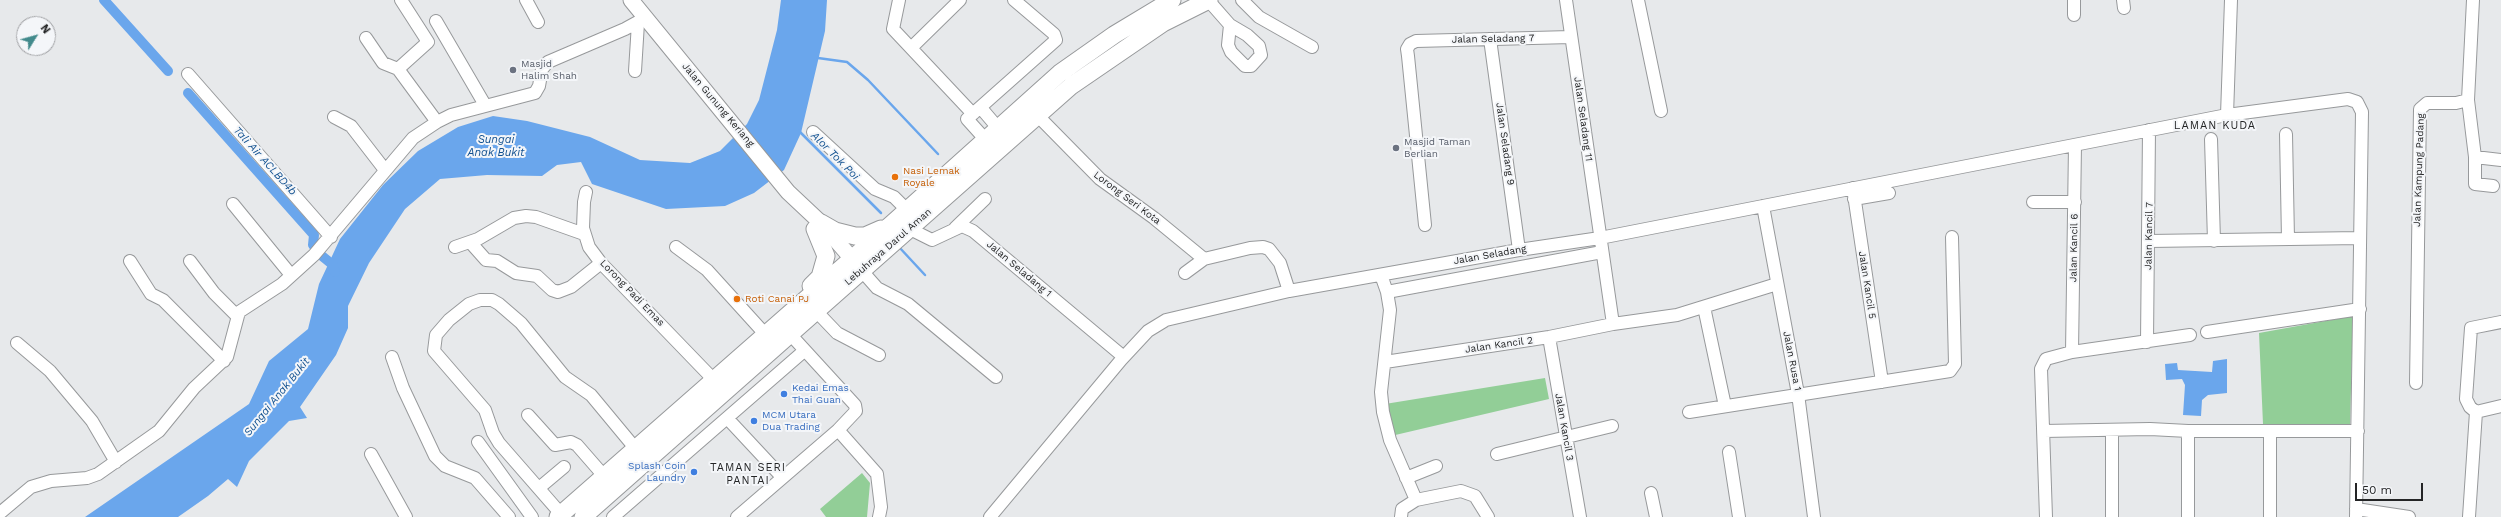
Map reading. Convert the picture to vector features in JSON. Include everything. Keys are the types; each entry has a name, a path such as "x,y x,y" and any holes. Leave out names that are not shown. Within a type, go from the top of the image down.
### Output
{"highway":[{"name":"Lebuhraya Darul Aman","path":"586,516 816,311 892,223 985,139 1060,73 1114,35 1172,0"},
{"name":"Lebuhraya Darul Aman","path":"559,515 796,307 910,229 1071,86 1128,46 1163,24 1209,0"},
{"path":"818,226 855,236 864,236 892,223"},
{"path":"796,307 820,277 824,267 826,256 818,226"}],"main road":[{"name":"Jalan Gunung Keriang","path":"631,0 641,20 726,114 788,192 805,210 853,268"}],"street":[{"path":"398,68 428,42 401,0"},
{"path":"526,0 538,22"},
{"path":"899,0 893,29 912,47 974,114 998,128"},
{"path":"912,47 960,0"},
{"path":"974,114 1056,40 1054,34 1014,0"},
{"path":"1209,0 1230,25"},
{"path":"1242,0 1259,17 1312,47"},
{"name":"Jalan Seladang 11","path":"1566,0 1600,238"},
{"path":"1638,0 1661,111"},
{"path":"2074,0 2074,15"},
{"path":"2227,115 2231,0"},
{"path":"2473,0 2468,100 2475,157 2475,184 2493,186"},
{"path":"635,71 641,20"},
{"path":"0,513 30,487 51,481 93,476 116,462 159,431 194,388 224,361 237,316 292,275 331,237 413,138 437,122 485,104 535,93 539,86 542,69 548,62 641,20"},
{"path":"436,21 485,104"},
{"name":"Jalan Seladang 7","path":"1425,226 1407,49 1416,41 1571,37"},
{"path":"366,38 384,63 398,68 437,122"},
{"name":"Jalan Seladang 9","path":"1490,39 1520,250"},
{"path":"188,74 331,237"},
{"path":"1853,194 2075,144 2227,115 2336,99 2357,102 2362,112 2356,513 2409,517"},
{"name":"Jalan Kampung Padang","path":"2416,383 2420,109 2426,103 2456,103 2468,100"},
{"path":"974,114 985,139"},
{"name":"Lorong Seri Kota","path":"1038,116 1096,175 1154,218 1204,259"},
{"path":"334,117 351,126 385,170"},
{"name":"Jalan Kancil 7","path":"2147,342 2149,130"},
{"path":"814,132 875,188 894,197 907,210"},
{"path":"2286,134 2288,239"},
{"path":"2211,139 2214,241"},
{"name":"Jalan Kancil 6","path":"2072,352 2075,144"},
{"path":"2475,157 2501,160"},
{"name":"Lorong Padi Emas","path":"586,192 584,202 584,234 589,247 601,263 713,379"},
{"path":"1853,194 1889,193"},
{"name":"Jalan Seladang","path":"990,517 1121,360 1154,326 1166,320 1288,291 1381,276 1520,250 1600,238 1762,206 1853,194"},
{"name":"Jalan Kancil 5","path":"1853,194 1882,382"},
{"path":"910,229 932,240 955,228 984,199"},
{"path":"2033,202 2075,202"},
{"path":"233,204 292,275"},
{"name":"Jalan Rusa 1","path":"1762,206 1798,394 1814,517"},
{"path":"455,247 470,242 504,223 526,216 536,217 584,234"},
{"name":"Jalan Seladang 1","path":"955,228 962,226 974,231 1119,353"},
{"path":"1689,412 1798,394 1944,373 1953,368 1955,364 1952,237"},
{"path":"1600,238 1613,324"},
{"path":"2149,241 2360,238"},
{"path":"470,242 486,260 497,261 516,273 537,276 552,290 558,292 571,287 601,263"},
{"path":"676,247 708,270 765,334"},
{"path":"1185,273 1204,259 1250,248 1269,249 1280,263 1288,291"},
{"path":"1387,292 1602,252"},
{"path":"130,261 151,294 163,300 224,361"},
{"path":"190,261 214,293 237,316"},
{"path":"853,268 874,285 908,304 996,377"},
{"path":"1381,276 1387,292 1390,310 1381,392 1383,412 1390,440 1416,500"},
{"name":"Jalan Kancil 2","path":"1385,362 1548,337 1613,324 1655,319 1704,307 1777,284"},
{"path":"559,515 539,488 495,437 485,410 434,351 433,345 436,335 449,320 469,304 480,300 492,300 508,311 565,377 590,395 635,448"},
{"path":"1704,307 1725,406"},
{"path":"2207,332 2360,309"},
{"path":"816,311 837,333 879,355"},
{"path":"2476,412 2470,407 2466,399 2469,333 2471,328 2478,325 2501,322"},
{"path":"743,515 782,477 838,430 853,415 856,407 790,334"},
{"path":"2046,517 2043,363 2046,359 2072,352 2190,335"},
{"name":"Jalan Kancil 3","path":"1548,337 1580,517"},
{"path":"17,343 50,371 92,420 116,462"},
{"path":"613,517 804,351"},
{"path":"392,356 403,388 435,456 445,466 476,478 509,517"},
{"path":"2476,412 2501,406"},
{"path":"2469,517 2476,412"},
{"path":"528,415 555,444 571,442 577,445 604,476"},
{"path":"727,418 782,477"},
{"path":"1497,454 1612,426"},
{"path":"838,430 877,474 881,507 878,517"},
{"path":"2112,430 2112,517"},
{"path":"2044,431 2358,431"},
{"path":"2188,431 2188,517"},
{"path":"2270,431 2270,517"},
{"path":"478,442 532,517"},
{"path":"1729,452 1739,517"},
{"path":"371,454 406,517"},
{"path":"1406,478 1436,466"},
{"path":"539,488 564,467"},
{"path":"1401,517 1402,509 1416,500 1461,491 1469,492 1482,503 1488,517"},
{"path":"1652,493 1656,517"}],"green space":[{"path":"2353,316 2350,425 2263,424 2259,333"},
{"path":"1545,378 1549,399 1391,436 1385,404"},
{"path":"862,473 870,483 867,517 826,517 820,509"}],"water":[{"name":"Sungai Anak Bukit","path":"781,0 827,0 825,31 801,133 784,170 754,193 725,206 666,209 592,184 581,162 557,165 542,176 487,175 440,179 405,209 369,263 348,306 348,328 336,355 300,407 307,418 289,421 249,461 237,487 228,479 208,496 178,517 85,517 249,404 269,361 308,329 319,284 340,239 383,185 418,151 458,127 493,116 527,121 590,137 640,160 690,163 720,151 747,124 759,100 777,30"},
{"path":"2227,359 2227,393 2208,395 2202,400 2201,416 2183,415 2185,385 2182,379 2166,380 2165,364 2177,363 2178,370 2212,372 2213,361"}],"waterway":[{"name":"Tali Air ACLBD4b","path":"104,0 168,71"},
{"path":"818,58 847,62 868,80 938,154"},
{"name":"Tali Air ACLBD4b","path":"188,93 314,235 313,245 316,248"},
{"name":"Alor Tok Poi","path":"799,131 881,213"},
{"name":"Alor Tok Poi","path":"899,247 925,275"},
{"name":"Tali Air ACLBD4b","path":"322,256 333,265 335,272"}],"place":[{"name":"Masjid Halim Shah","path":"513,70"},
{"name":"Masjid Taman Berlian","path":"1396,148"},
{"name":"Nasi Lemak Royale","path":"895,177"},
{"name":"Roti Canai PJ","path":"737,299"},
{"name":"Kedai Emas Thai Guan","path":"784,394"},
{"name":"MCM Utara Dua Trading","path":"754,421"},
{"name":"Splash Coin Laundry","path":"694,472"}],"district":[{"name":"LAMAN KUDA","path":"2215,126"},
{"name":"TAMAN SERI PANTAI","path":"748,474"}]}
